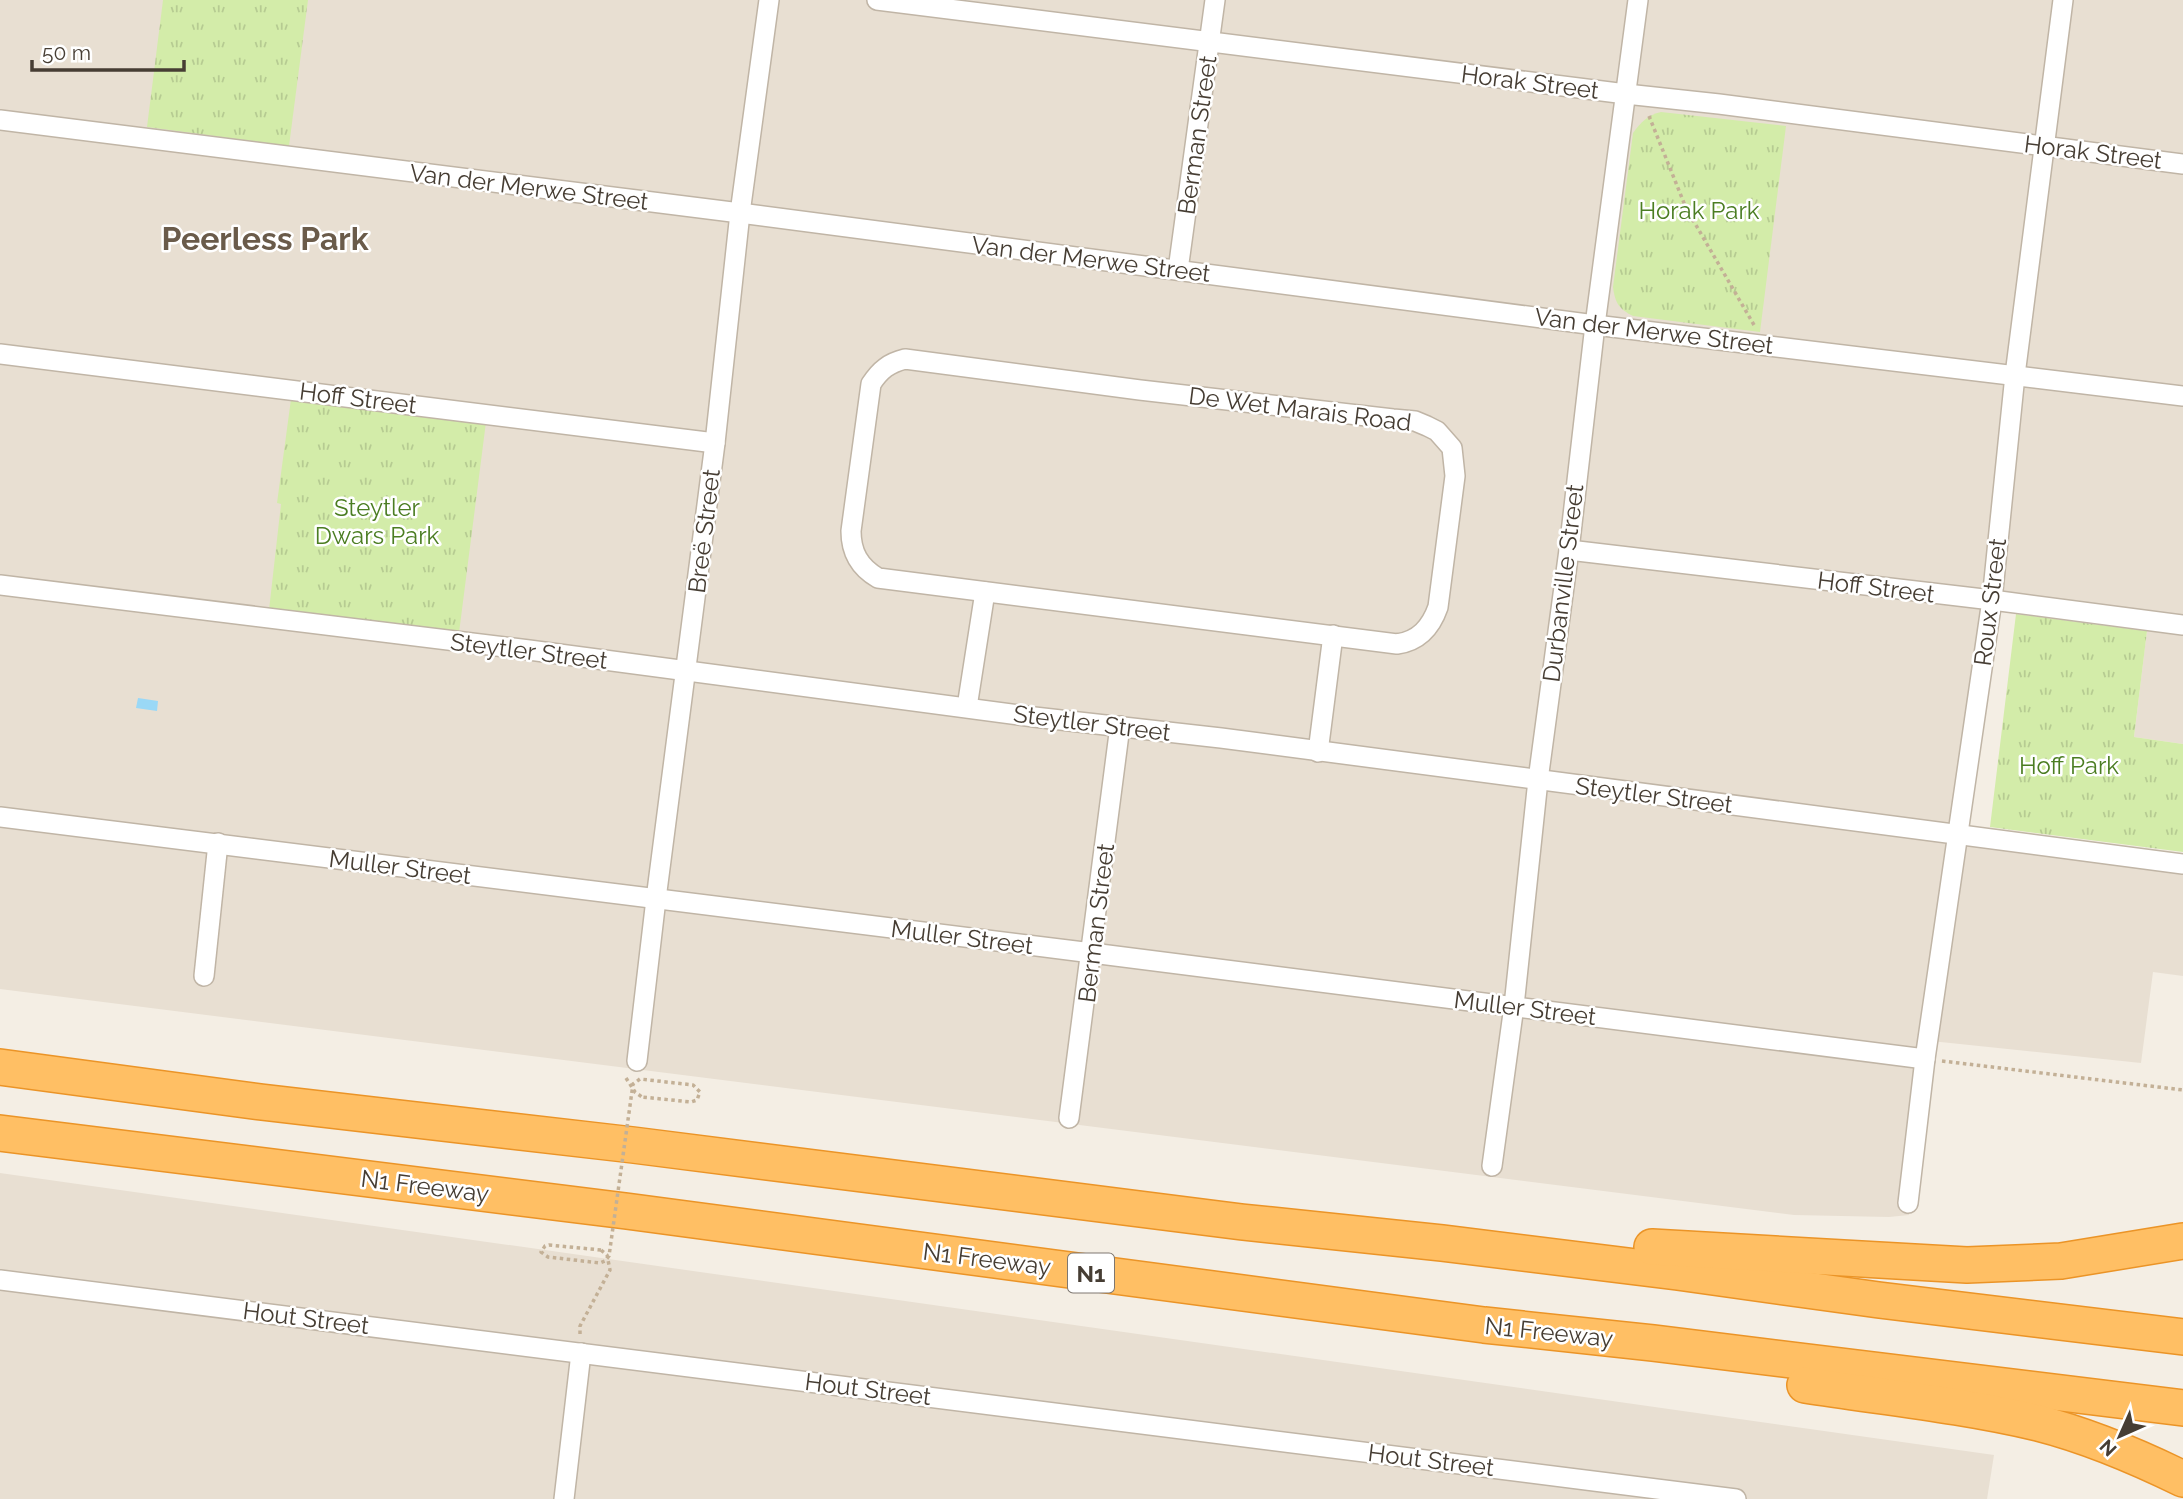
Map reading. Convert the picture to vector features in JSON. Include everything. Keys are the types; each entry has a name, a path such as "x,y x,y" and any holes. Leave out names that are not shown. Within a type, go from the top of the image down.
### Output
{"highway":[{"path":"0,1068 2183,1336"},
{"name":"N1 Freeway","path":"0,1133 653,1215 1484,1325 2183,1408"},
{"path":"1442,1243 1491,1239 1520,1240 1978,1265 2061,1261 2183,1241"},
{"path":"1484,1325 1532,1342 1992,1413 2094,1440 2183,1479"}],"street":[{"name":"Breë Street","path":"637,1061 715,443 740,213 769,0"},
{"name":"Horak Street","path":"877,0 2183,164"},
{"name":"Berman Street","path":"1178,270 1215,0"},
{"name":"Durbanville Street","path":"1492,1166 1514,1006 1538,780 1569,550 1595,325 1634,95 1638,0"},
{"name":"Roux Street","path":"1908,1203 1956,834 1992,600 2015,375 2063,0"},
{"name":"Van der Merwe Street","path":"0,120 1595,325 2183,396"},
{"name":"Hoff Street","path":"0,354 715,443"},
{"name":"De Wet Marais Road","path":"905,359 1140,390 1415,421 1437,431 1452,448 1455,476 1434,618 1421,634 1404,643 985,592 877,578 861,566 854,555 850,531 872,384 877,374 893,362 905,359"},
{"name":"Hoff Street","path":"1569,550 2183,625"},
{"name":"Steytler Street","path":"0,585 1318,751 2183,864"},
{"path":"967,707 985,592"},
{"path":"1318,751 1333,635"},
{"name":"Berman Street","path":"1069,1118 1120,726"},
{"name":"Muller Street","path":"0,817 1925,1059"},
{"path":"204,975 218,844"},
{"name":"Hout Street","path":"0,1280 1736,1499"},
{"path":"564,1499 581,1353"}],"path":[{"path":"1634,95 1686,208 1766,345"},
{"path":"1925,1059 2183,1090"},
{"path":"581,1353 580,1326 610,1270 607,1255 601,1250 549,1244 541,1252 548,1257 600,1263 606,1261 609,1256 633,1084 640,1079 692,1085 700,1092 697,1100 691,1102 642,1097"}],"shaded area":[{"path":"0,0 2183,0 2183,744 2134,737 2148,622 1994,603 1958,836 2183,866 2183,976 2153,972 2141,1063 1931,1041 1909,1215 1889,1217 1794,1215 0,989"},
{"path":"0,1173 1994,1455 1987,1499 0,1499"}],"green space":[{"path":"163,0 308,0 289,146 147,127"},
{"name":"Horak Park","path":"1661,112 1786,126 1760,332 1633,316 1624,311 1617,301 1613,287 1633,133 1645,119"},
{"name":"Steytler Dwars Park","path":"291,399 486,422 459,633 269,610 281,504 277,503"},
{"name":"Hoff Park","path":"2016,614 2147,631 2134,737 2183,744 2183,852 1990,827"}],"water":[{"path":"138,698 158,701 157,711 136,708"}],"district":[{"name":"Peerless Park","path":"265,238"}]}
